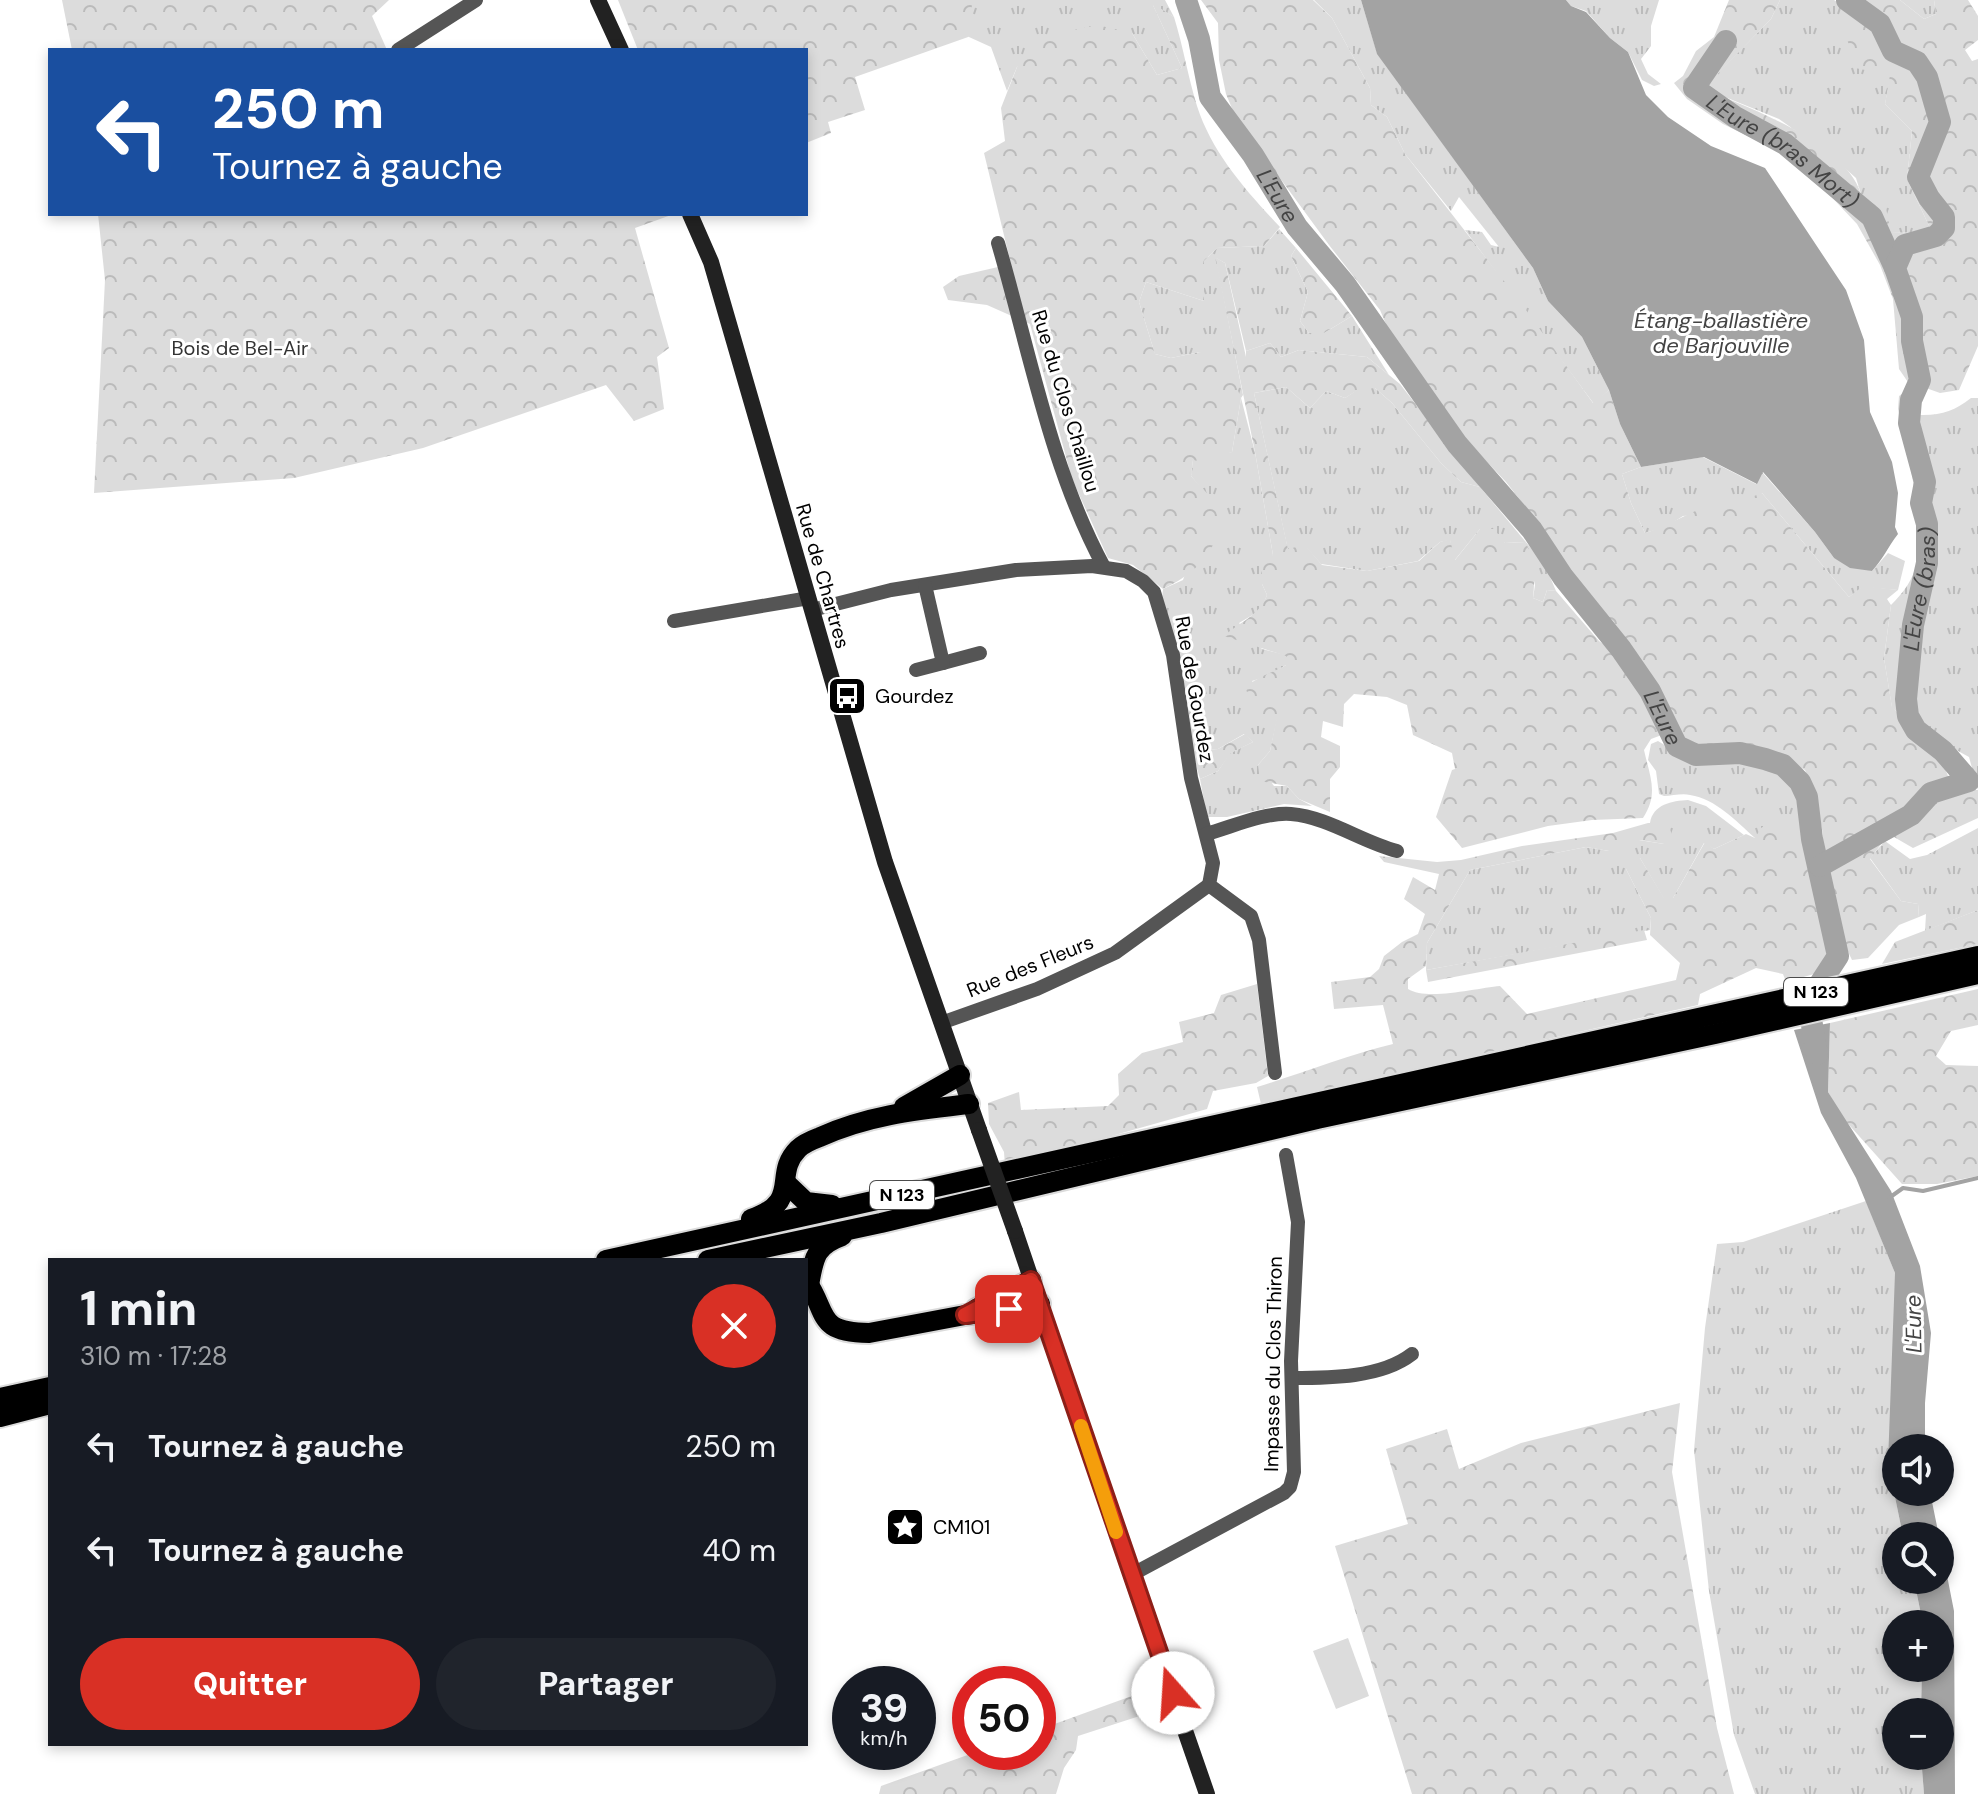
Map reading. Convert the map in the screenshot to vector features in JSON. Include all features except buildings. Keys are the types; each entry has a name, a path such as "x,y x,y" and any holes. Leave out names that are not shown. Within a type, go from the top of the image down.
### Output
{"main road":[{"path":"598,0 620,48"},
{"name":"Rue de Chartres","path":"691,216 711,262 885,862 1207,1794"},
{"name":"N 123","path":"718,1258 881,1223 1315,1110 1922,977 1978,956"},
{"name":"N 123","path":"1922,977 1978,974"},
{"path":"893,1112 960,1075"},
{"path":"663,1247 771,1212 781,1202 790,1159 801,1145 835,1130 893,1112 969,1104"},
{"name":"N 123","path":"615,1258 848,1207 1199,1138"},
{"path":"786,1183 806,1202 848,1207"},
{"path":"881,1223 831,1240 814,1257 808,1282 822,1317 830,1325 854,1333 869,1333 1040,1304"},
{"path":"751,1251 782,1253 789,1258"},
{"path":"965,1315 1031,1280"},
{"path":"0,1398 48,1387"},
{"path":"0,1417 48,1405"}],"street":[{"path":"401,48 476,0"},
{"name":"Rue du Clos Chaillou","path":"998,243 1052,440 1080,518 1104,567"},
{"name":"Rue de Gourdez","path":"674,621 810,604 1016,570 1092,566 1126,571 1154,592 1173,655 1191,778 1213,863 1209,885"},
{"path":"925,585 943,663"},
{"path":"916,670 980,653"},
{"path":"1206,834 1289,814 1314,818 1374,845 1397,851"},
{"path":"1209,885 1251,916 1259,940 1275,1073"},
{"name":"Rue des Fleurs","path":"941,1023 1037,989 1115,953 1209,885"},
{"name":"Impasse du Clos Thiron","path":"1131,1575 1290,1487 1294,1472 1292,1378 1298,1222 1286,1155"},
{"path":"1292,1378 1325,1378 1376,1370 1400,1363 1412,1354"}],"green space":[{"path":"62,0 389,0 372,16 386,48 72,48"},
{"path":"618,0 972,0 971,36 855,77 865,110 828,122 831,133 808,142 808,48 637,48"},
{"path":"971,0 1165,0 1174,17 1153,5 1182,68 1157,75 1132,33 1017,67 1007,91 991,47 969,37"},
{"path":"1201,0 1313,0 1332,18 1370,88 1371,105 1387,117 1405,154 1518,299 1593,403 1609,390 1620,424 1641,467 1622,474 1645,533 1724,502 1736,502 1752,508 1749,498 1762,493 1849,597 1863,586 1898,590 1887,599 1891,605 1884,658 1892,707 1940,756 1948,776 1944,789 1978,790 1978,818 1913,848 1894,837 1882,843 1870,859 1901,901 1918,904 1919,917 1899,925 1868,958 1852,960 1841,937 1840,917 1822,853 1823,834 1816,799 1805,770 1775,754 1748,747 1699,750 1684,743 1641,669 1594,611 1537,521 1506,482 1440,412 1394,343 1380,310 1236,118 1226,94 1219,60 1218,23"},
{"path":"1314,0 1361,0 1377,53 1533,268 1548,301 1582,337 1609,390 1594,404 1465,230 1482,232 1491,245 1499,247 1459,197 1451,211 1405,154 1387,117 1371,105 1370,88 1332,18"},
{"path":"1566,0 1659,0 1651,26 1651,46 1641,59 1648,74 1661,84 1654,86 1642,80 1628,52 1610,38 1586,11 1571,6"},
{"path":"1729,0 1780,0 1771,19 1703,89 1794,129 1836,158 1852,175 1861,194 1885,203 1891,233 1932,232 1907,179 1912,131 1885,104 1890,75 1855,68 1845,31 1856,15 1837,2 1900,0 1924,19 1936,14 1934,0 1968,0 1978,16 1978,40 1965,50 1972,61 1978,59 1978,346 1959,390 1940,393 1926,388 1922,370 1912,388 1899,369 1893,299 1880,265 1857,224 1824,189 1778,151 1723,124 1687,99 1674,83 1683,76 1696,51 1714,37"},
{"path":"1780,0 1834,0 1856,15 1891,75 1885,104 1912,131 1907,179 1932,232 1891,233 1861,194 1856,178 1830,155 1779,119 1703,88 1771,19"},
{"path":"1900,0 1934,0 1936,14 1924,19"},
{"path":"1152,3 1174,17 1197,106 1221,156 1280,227 1264,246 1217,248 1204,261 1204,301 1146,282 1139,302 1155,354 1171,358 1200,352 1224,356 1241,398 1232,452 1203,462 1193,460 1191,476 1212,500 1217,515 1218,529 1214,542 1199,565 1163,589 1133,565 1108,558 1072,479 1030,324 987,305 948,300 943,287 959,276 1011,264 984,153 1005,141 1001,108 1017,67 1051,35 1097,25 1132,33 1157,75 1182,68"},
{"name":"Bois de Bel-Air","path":"98,216 668,216 635,228 669,348 657,357 664,409 634,421 606,385 423,448 294,478 94,493 105,280"},
{"path":"1279,229 1296,248 1291,256 1308,292 1300,321 1309,333 1324,333 1352,316 1389,375 1367,357 1299,350 1281,357 1270,343 1246,351 1225,263 1216,258 1243,395 1241,398 1200,352 1171,358 1155,354 1139,302 1146,282 1204,301 1204,261 1217,248 1264,246"},
{"path":"1296,248 1352,316 1324,333 1309,333 1300,321 1308,292 1291,256"},
{"path":"1215,257 1225,263 1246,357 1246,351 1270,343 1281,357 1299,350 1367,357 1400,384 1480,487 1461,482 1441,463 1392,403 1375,388 1358,390 1345,398 1326,391 1310,408 1286,387 1254,393 1288,549 1305,545 1322,565 1367,571 1419,561 1440,542 1450,539 1455,560 1480,529 1494,529 1505,543 1525,542 1532,562 1533,598 1543,602 1547,590 1556,591 1599,641 1626,661 1667,733 1651,739 1644,750 1652,793 1643,818 1548,826 1462,848 1436,817 1452,770 1455,769 1452,753 1413,735 1407,705 1387,697 1354,694 1344,704 1343,727 1323,721 1321,737 1340,746 1340,767 1330,779 1330,812 1299,799 1287,786 1260,781 1258,765 1270,751 1277,716 1252,715 1246,688 1286,665 1286,656 1224,636 1264,602 1267,595 1262,584 1262,561 1273,555"},
{"path":"1286,387 1310,408 1326,391 1345,398 1360,388 1375,388 1392,403 1441,463 1461,482 1480,487 1545,565 1556,591 1547,590 1543,602 1533,598 1535,585 1525,542 1505,543 1480,529 1454,561 1450,540 1440,542 1418,561 1367,571 1321,564 1305,546 1288,550 1254,393"},
{"path":"1906,391 1918,415 1947,412 1971,398 1978,398 1978,790 1969,757 1927,734 1892,708 1884,658 1891,605 1913,575 1919,546 1914,486 1898,409 1899,396"},
{"path":"1241,398 1255,452 1273,555 1262,584 1267,595 1261,610 1239,623 1262,649 1286,655 1286,665 1252,681 1278,715 1270,751 1258,765 1274,786 1287,786 1299,799 1312,806 1284,804 1227,817 1207,817 1200,779 1218,771 1230,753 1253,742 1244,734 1218,749 1192,751 1187,695 1162,599 1163,589 1183,580 1211,500 1191,476 1193,459 1232,452"},
{"path":"1703,457 1756,484 1762,472 1834,558 1872,571 1888,553 1905,561 1898,590 1863,587 1849,597 1762,493 1753,509 1683,516 1666,527 1645,533 1622,474 1641,467"},
{"path":"1245,734 1253,742 1231,753 1218,771 1200,779 1192,751 1218,749"},
{"path":"1658,741 1682,756 1705,765 1752,758 1773,767 1794,781 1801,802 1802,829 1755,838 1708,801 1687,794 1659,794 1656,771 1648,760 1651,744"},
{"path":"1688,800 1706,806 1744,835 1714,849 1704,843 1673,898 1664,899 1640,858 1626,869 1651,918 1650,930 1426,970 1427,943 1470,870 1586,847 1609,851 1639,840 1664,844 1668,823 1650,823 1652,817 1664,805"},
{"path":"1771,822 1786,824 1791,829 1802,829 1812,847 1833,955 1821,972 1786,982 1783,974 1756,968 1700,994 1698,1005 1261,1104 1257,1087 1393,1044 1383,1005 1334,1009 1331,982 1370,977 1379,969 1384,956 1418,934 1425,914 1404,899 1413,877 1435,890 1439,874 1384,862 1379,856 1437,862 1461,860 1522,846 1613,833 1648,823 1668,823 1674,841 1668,850 1664,844 1640,840 1616,858 1609,851 1586,847 1470,870 1427,943 1426,966 1408,979 1408,989 1439,994 1500,986 1527,1014 1676,980 1680,963 1650,935 1651,918 1626,869 1628,859 1640,858 1664,898 1673,898 1705,842 1714,849 1746,834 1755,838 1761,828"},
{"path":"1978,828 1978,910 1925,931 1926,914 1919,917 1918,904 1901,901 1870,858 1885,841 1910,859 1927,855"},
{"path":"1978,910 1978,944 1882,964 1895,942"},
{"path":"1644,930 1647,940 1428,982 1426,970"},
{"path":"1257,984 1268,1076 1256,1083 1213,1091 1207,1109 1005,1166 1004,1152 989,1124 988,1103 1019,1092 1021,1110 1108,1106 1119,1095 1118,1074 1142,1053 1183,1042 1179,1022 1214,1013 1221,995"},
{"path":"1978,989 1978,1025 1951,1031 1936,1056 1946,1065 1978,1066 1978,1176 1937,1184 1902,1184 1842,1117 1828,1092 1830,1023"},
{"path":"1866,1201 1895,1273 1897,1355 1890,1434 1882,1434 1882,1506 1897,1506 1900,1522 1882,1522 1882,1594 1917,1594 1920,1610 1882,1610 1882,1682 1922,1682 1921,1698 1882,1698 1882,1770 1922,1770 1924,1794 1755,1794 1734,1735 1709,1591 1694,1450 1705,1328 1717,1244 1743,1242"},
{"path":"1680,1403 1672,1472 1717,1728 1734,1794 1412,1794 1335,1546 1408,1524 1386,1449 1447,1429 1459,1469 1521,1443"},
{"path":"1348,1638 1369,1696 1336,1709 1313,1651"},
{"path":"1151,1689 1155,1690 1160,1702 1155,1711 1078,1736 1076,1750 1064,1768 1056,1794 879,1794 881,1786 926,1770 936,1770 936,1766 952,1761 952,1770 1056,1770 1056,1723"}],"water":[{"name":"Étang-ballastière de Barjouville","path":"1361,0 1566,0 1571,6 1586,12 1628,52 1646,95 1668,117 1711,146 1765,168 1846,290 1864,340 1870,412 1892,462 1898,493 1895,527 1898,534 1872,571 1850,568 1834,558 1763,472 1757,484 1704,457 1641,467 1620,424 1609,390 1582,337 1548,301 1533,268 1377,54"},
{"path":"1830,1023 1828,1092 1891,1191 1920,1266 1931,1333 1925,1434 1889,1434 1895,1273 1856,1178 1821,1113 1794,1030"},
{"path":"1897,1506 1933,1506 1936,1522 1900,1522"},
{"path":"1917,1594 1951,1594 1954,1610 1920,1610"},
{"path":"1954,1611 1955,1794 1924,1794 1922,1770 1954,1770 1954,1698 1921,1698 1922,1682 1954,1682"}],"waterway":[{"name":"L'Eure","path":"1186,0 1199,39 1210,97 1253,155 1297,227 1345,284 1457,444 1532,530 1563,577 1621,649 1650,691 1677,746 1696,755 1740,753 1765,759 1783,765 1800,782 1807,797 1812,839 1838,956 1808,1002 1817,1054"},
{"name":"L'Eure (bras)","path":"1820,866 1911,815 1931,793 1969,781 1943,751 1916,730 1908,716 1906,699 1913,625 1927,563 1927,524 1921,503 1925,482 1909,423 1911,400 1920,380 1912,341 1912,317 1895,268 1905,245 1936,236 1944,228 1944,217 1918,177 1940,122 1927,77 1917,62 1893,51 1880,24 1847,0"},
{"name":"L'Eure (bras Mort)","path":"1726,41 1694,88 1735,117 1785,144 1872,217 1895,268"},
{"path":"1889,1198 1903,1188 1923,1191 1978,1178"}],"slow traffic":[{"path":"1081,1426 1116,1532"}],"place":[{"name":"Gourdez","path":"847,696"},
{"name":"CM101","path":"905,1527"}],"route":[{"path":"1009,1309 965,1315 1031,1280 1173,1693"}]}
